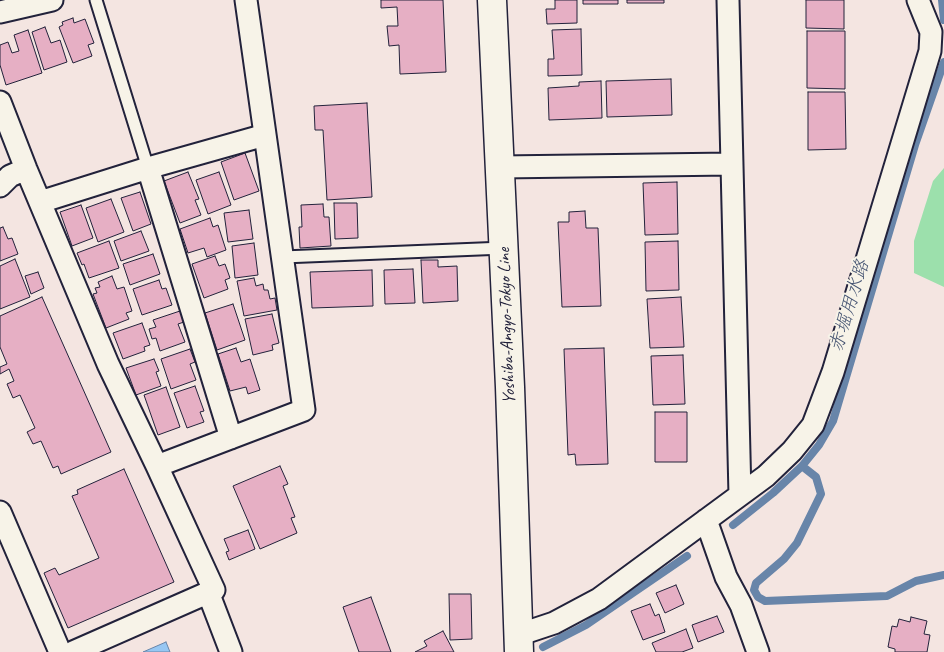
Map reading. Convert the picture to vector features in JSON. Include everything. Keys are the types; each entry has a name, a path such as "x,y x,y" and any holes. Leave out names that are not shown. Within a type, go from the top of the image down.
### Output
{"main road":[{"name":"Yoshiba-Angyo-Tokyo Line","path":"492,0 504,248 518,644"}],"street":[{"path":"0,12 52,0"},
{"path":"157,466 304,410 246,0"},
{"path":"728,0 740,495"},
{"path":"518,644 599,599 766,476 792,452 813,425 832,372 930,51 931,32 918,0"},
{"path":"0,102 108,364 214,590 73,652"},
{"path":"40,202 148,168 265,135"},
{"path":"500,167 732,164"},
{"path":"148,168 231,438"},
{"path":"0,186 10,176 26,169"},
{"path":"0,512 60,652"},
{"path":"706,520 726,577 741,605 758,652"},
{"path":"208,592 231,652"}],"lane":[{"path":"96,0 148,168"},
{"path":"282,257 504,248"}],"green space":[{"path":"944,168 944,287 914,273 914,241 933,181"}],"water":[{"path":"166,642 170,652 143,652"}],"building":[{"path":"381,0 443,0 446,72 400,74 399,45 389,46 387,26 398,26 397,7 381,8"},
{"path":"555,0 577,0 577,23 547,24 546,9 555,9"},
{"path":"583,0 618,0 618,4 583,4"},
{"path":"627,0 664,0 664,3 627,3"},
{"path":"806,0 844,0 844,29 806,28"},
{"path":"73,18 74,23 85,19 94,43 88,45 92,56 73,63 59,27 63,25 62,22"},
{"path":"45,27 51,43 60,40 67,62 44,70 32,32"},
{"path":"581,29 582,75 548,76 548,59 554,59 552,30"},
{"path":"28,30 42,73 6,85 0,65 0,45 8,42 12,53 19,51 14,35"},
{"path":"807,31 845,31 845,89 807,88"},
{"path":"671,79 672,115 607,117 606,81"},
{"path":"601,81 602,118 549,120 548,88 579,86 579,82"},
{"path":"808,92 845,92 846,149 808,150"},
{"path":"367,103 372,197 327,200 323,130 315,130 314,106"},
{"path":"245,153 259,191 234,200 221,162"},
{"path":"188,172 199,199 195,200 201,215 180,223 164,181"},
{"path":"219,172 231,205 208,214 196,180"},
{"path":"677,182 678,234 645,235 643,183"},
{"path":"140,192 151,224 133,231 121,198"},
{"path":"111,199 124,232 98,242 86,208"},
{"path":"334,203 357,203 358,238 335,239"},
{"path":"323,204 324,217 329,217 331,246 300,248 299,227 302,227 301,205"},
{"path":"81,205 93,238 72,246 60,212"},
{"path":"249,210 253,239 228,242 224,213"},
{"path":"585,211 586,228 598,228 601,306 562,307 558,222 569,222 569,212"},
{"path":"210,218 213,227 218,225 226,250 207,257 204,248 188,253 180,229"},
{"path":"3,227 8,239 12,238 18,254 0,261 0,228"},
{"path":"141,231 149,251 121,261 114,241"},
{"path":"109,241 119,268 89,278 84,264 82,265 77,253"},
{"path":"678,241 679,290 646,291 645,242"},
{"path":"254,243 258,275 235,278 232,246"},
{"path":"153,254 160,274 130,285 123,264"},
{"path":"215,256 219,266 225,264 230,278 225,280 228,289 204,298 192,264"},
{"path":"15,259 30,297 0,309 0,266"},
{"path":"421,260 438,260 438,267 457,266 458,301 423,303"},
{"path":"413,269 415,303 385,304 384,270"},
{"path":"372,270 373,306 312,308 310,272"},
{"path":"38,272 44,288 31,294 25,276"},
{"path":"112,276 117,289 124,287 132,311 126,313 129,319 106,328 93,294 97,293 95,288 100,287 98,282"},
{"path":"254,278 256,286 263,284 264,290 268,290 270,299 275,298 277,310 244,316 237,281"},
{"path":"159,280 162,289 166,288 172,305 142,315 133,289"},
{"path":"42,297 111,452 61,474 58,466 53,468 41,441 33,444 27,432 35,428 20,395 13,398 7,384 14,381 9,369 0,374 0,367 7,364 0,347 0,316"},
{"path":"681,297 684,347 650,348 647,299"},
{"path":"233,304 245,340 217,350 205,313"},
{"path":"180,311 184,322 178,324 185,342 160,351 156,338 152,339 149,329 156,327 153,320"},
{"path":"272,314 279,343 272,345 273,350 253,355 245,319"},
{"path":"142,323 150,345 144,347 145,351 123,359 113,333"},
{"path":"236,348 241,362 250,359 260,390 248,394 246,387 230,391 218,354"},
{"path":"604,348 608,464 576,465 575,454 568,455 564,349"},
{"path":"190,349 195,362 190,364 196,380 171,389 161,359"},
{"path":"683,355 685,404 653,405 651,356"},
{"path":"154,359 159,371 156,372 161,386 136,395 126,368"},
{"path":"195,386 204,411 200,412 204,422 187,428 174,393"},
{"path":"166,387 180,427 158,435 144,395"},
{"path":"655,412 687,412 687,462 655,462"},
{"path":"280,466 288,484 283,486 295,517 291,518 297,533 260,549 233,486"},
{"path":"124,469 174,582 68,628 44,573 55,568 59,575 99,558 72,496 78,494 77,490"},
{"path":"248,530 255,549 229,560 226,552 229,551 224,539"},
{"path":"676,585 684,604 665,613 656,593"},
{"path":"449,594 471,594 472,639 450,640"},
{"path":"371,597 391,652 359,652 343,607"},
{"path":"650,604 655,616 659,614 665,632 643,640 631,611"},
{"path":"717,616 724,632 698,642 692,625"},
{"path":"911,617 927,621 924,634 930,635 927,652 895,652 895,649 888,647 892,626 897,627 899,619 910,622"},
{"path":"686,629 693,648 682,652 656,652 652,643"},
{"path":"443,631 454,652 415,652 427,646 424,641"}],"waterway":[{"name":"赤堀用水路","path":"942,0 944,20"},
{"name":"赤堀用水路","path":"733,525 773,493 802,466 819,445 833,421 915,145 944,62"},
{"path":"802,466 816,477 821,494 797,543 784,559 756,583 754,590 758,597 765,601 887,596 916,581 944,575"},
{"name":"赤堀用水路","path":"543,647 586,625 687,556"}]}
